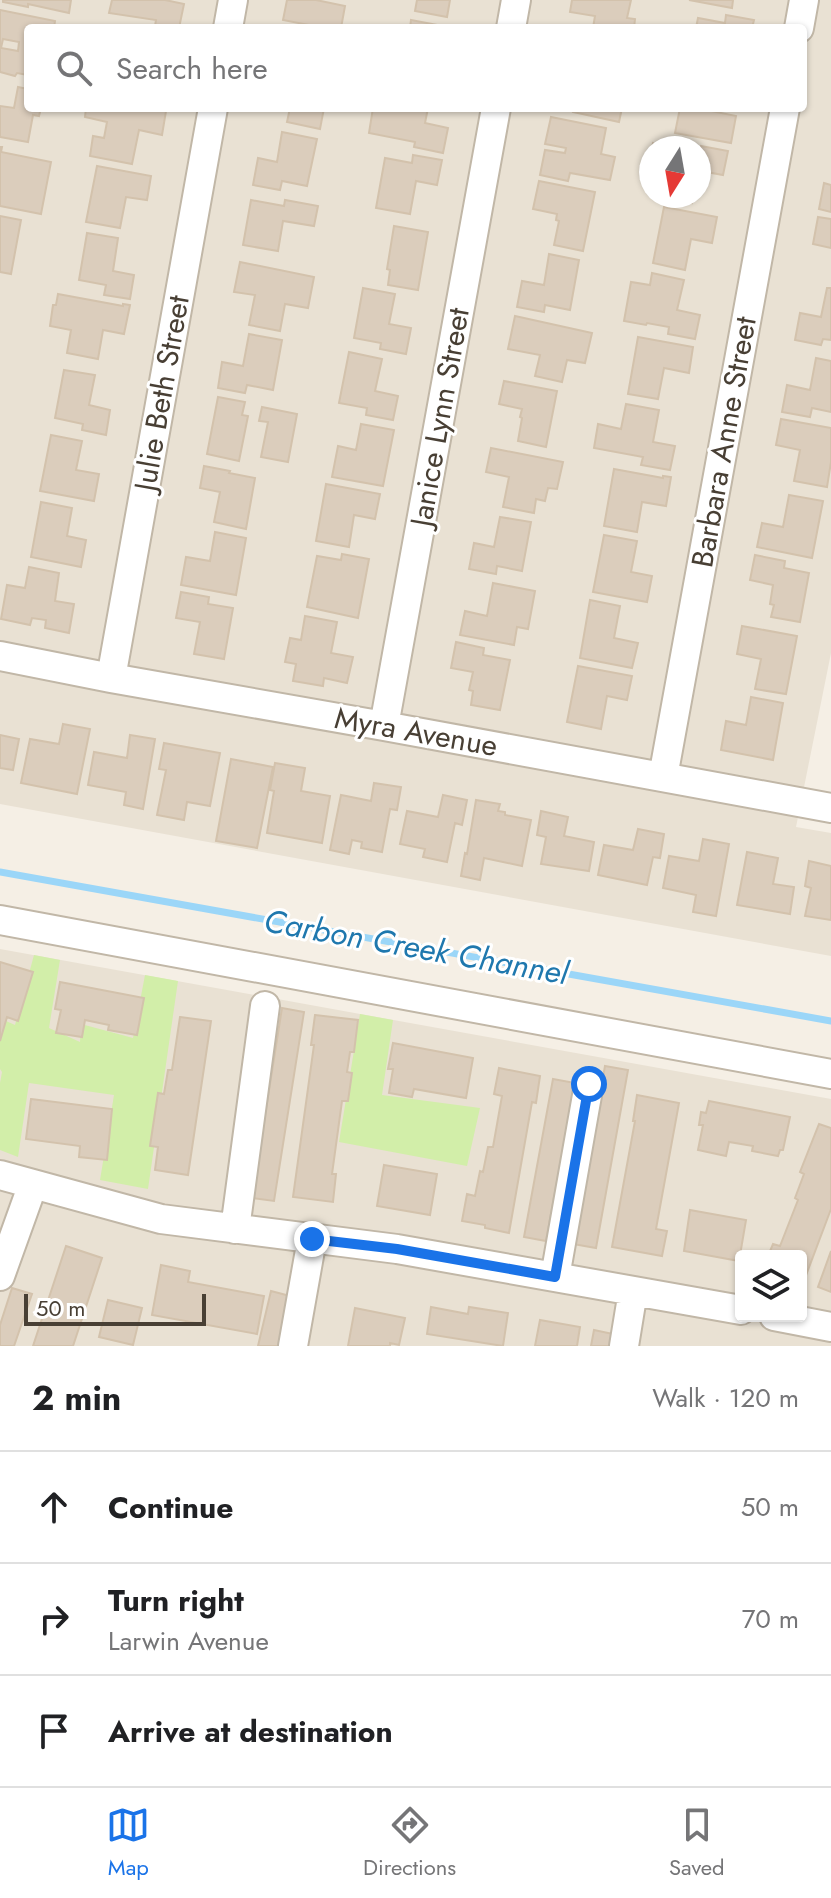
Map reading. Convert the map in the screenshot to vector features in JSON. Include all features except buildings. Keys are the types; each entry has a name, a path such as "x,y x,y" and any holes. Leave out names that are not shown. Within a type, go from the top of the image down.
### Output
{"street":[{"path":"229,24 233,0"},
{"path":"512,24 516,0"},
{"path":"800,24 804,0"},
{"name":"Julie Beth Street","path":"111,678 212,112"},
{"name":"Janice Lynn Street","path":"384,726 495,112"},
{"name":"Barbara Anne Street","path":"663,777 784,112"},
{"name":"Myra Avenue","path":"0,656 831,808"},
{"path":"0,920 831,1074"},
{"path":"235,1229 265,1006"},
{"path":"555,1277 589,1084"},
{"path":"0,1175 161,1219 397,1249 735,1309"},
{"path":"0,1276 33,1184"},
{"path":"293,1346 312,1239"},
{"path":"624,1346 633,1291"},
{"path":"805,1322 831,1327"}],"shaded area":[{"path":"0,0 831,0 831,653 796,827 831,833 831,956 0,804"},
{"path":"0,949 831,1099 831,1346 0,1346"}],"green space":[{"path":"34,955 60,960 49,1028 80,1042 81,1024 133,1038 145,975 178,981 148,1189 100,1180 114,1095 29,1083 18,1157 0,1150 0,1039 6,1021 15,1025"},
{"path":"360,1014 393,1020 382,1095 480,1108 467,1166 339,1142"}],"waterway":[{"name":"Carbon Creek Channel","path":"0,872 831,1021"}],"route":[{"path":"312,1239 397,1249 555,1277 589,1084"}]}
